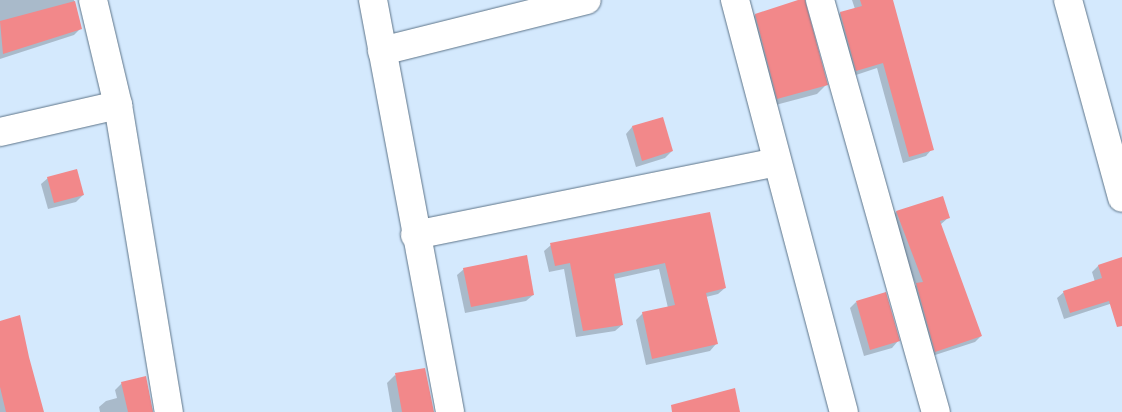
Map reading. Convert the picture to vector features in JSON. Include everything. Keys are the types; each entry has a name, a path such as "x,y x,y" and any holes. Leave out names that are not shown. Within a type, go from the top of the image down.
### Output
{"street":[{"path":"93,0 118,105 168,412"},
{"path":"373,0 415,235 450,412"},
{"path":"382,50 587,0"},
{"path":"735,0 776,162 844,412"},
{"path":"820,0 936,412"},
{"path":"1068,0 1122,198"},
{"path":"0,132 118,105"},
{"path":"415,235 776,162"}],"building":[{"path":"798,0 805,0 828,85 777,99 755,14"},
{"path":"860,0 893,0 934,150 909,157 883,63 856,71 840,12 862,6"},
{"path":"75,1 82,29 3,54 0,21"},
{"path":"663,117 673,151 642,161 632,126"},
{"path":"77,169 84,195 54,203 47,177"},
{"path":"943,196 950,218 940,221 982,336 935,352 916,283 923,282 896,211"},
{"path":"710,212 726,288 706,293 718,344 652,359 642,312 675,305 665,263 614,274 623,325 583,331 570,263 555,266 550,243"},
{"path":"527,255 534,295 471,307 463,268"},
{"path":"1122,257 1122,326 1117,327 1109,301 1070,313 1063,291 1102,278 1098,265"},
{"path":"886,292 900,341 870,350 856,301"},
{"path":"20,315 44,412 6,412 0,387 0,321"},
{"path":"425,368 434,412 402,412 395,373"},
{"path":"146,376 153,412 128,412 121,382"},
{"path":"735,388 740,412 672,412 671,405"}]}
